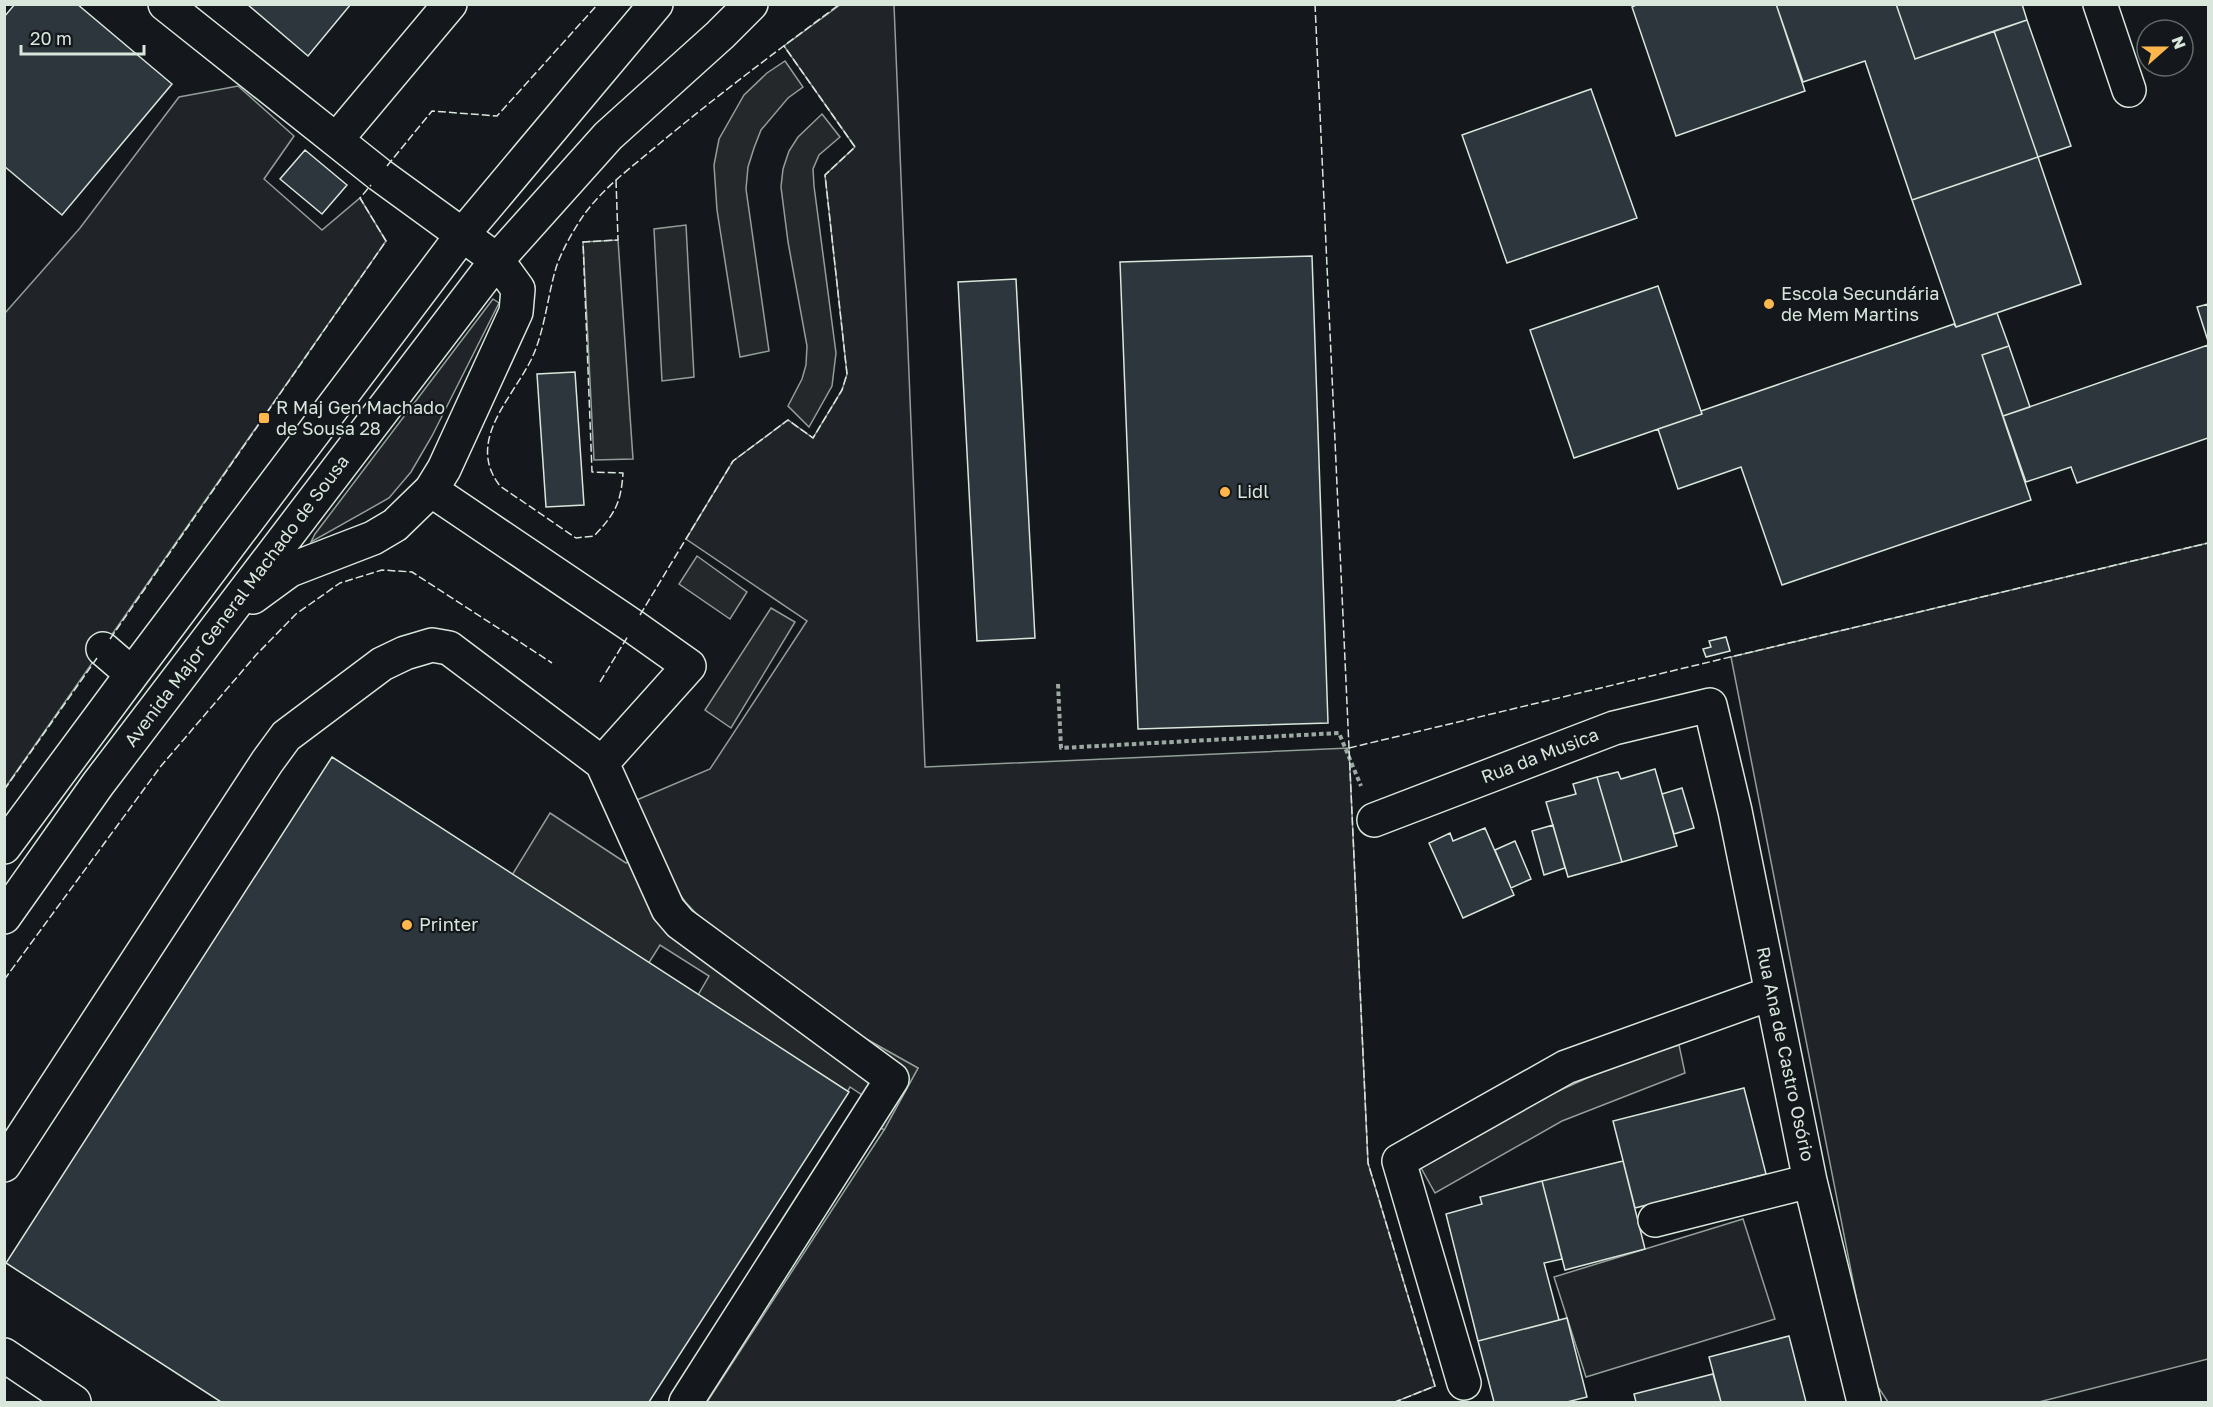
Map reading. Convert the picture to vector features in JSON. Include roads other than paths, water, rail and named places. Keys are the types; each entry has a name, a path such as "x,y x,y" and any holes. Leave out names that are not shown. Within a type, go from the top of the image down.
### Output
{"street":[{"path":"165,4 380,175 497,260 518,289 516,312 444,469 431,490 395,525 374,538 290,570 222,619"},
{"path":"336,140 450,4"},
{"path":"4,847 463,234 656,4"},
{"name":"Avenida Major General Machado de Sousa","path":"4,917 98,784 497,260 608,136 706,48 751,4"},
{"path":"2100,4 2129,90"},
{"path":"431,490 689,666 602,764"},
{"path":"4,1166 286,736 382,664 405,653 432,645 449,648 602,764 668,909 680,923 892,1079 686,1402"},
{"path":"103,649 132,674"},
{"name":"Rua da Musica","path":"1374,820 1614,728 1710,705"},
{"name":"Rua Ana de Castro Osório","path":"1710,705 1735,811 1810,1180 1864,1402"},
{"path":"1464,1383 1399,1161 1566,1067 1772,993"},
{"path":"1655,1220 1810,1180"},
{"path":"4,1356 74,1402"}],"place":[{"name":"Escola Secundária de Mem Martins","path":"1769,304"},
{"name":"R Maj Gen Machado de Sousa 28","path":"264,418"},
{"name":"Lidl","path":"1225,492"},
{"name":"Printer","path":"407,925"}]}
